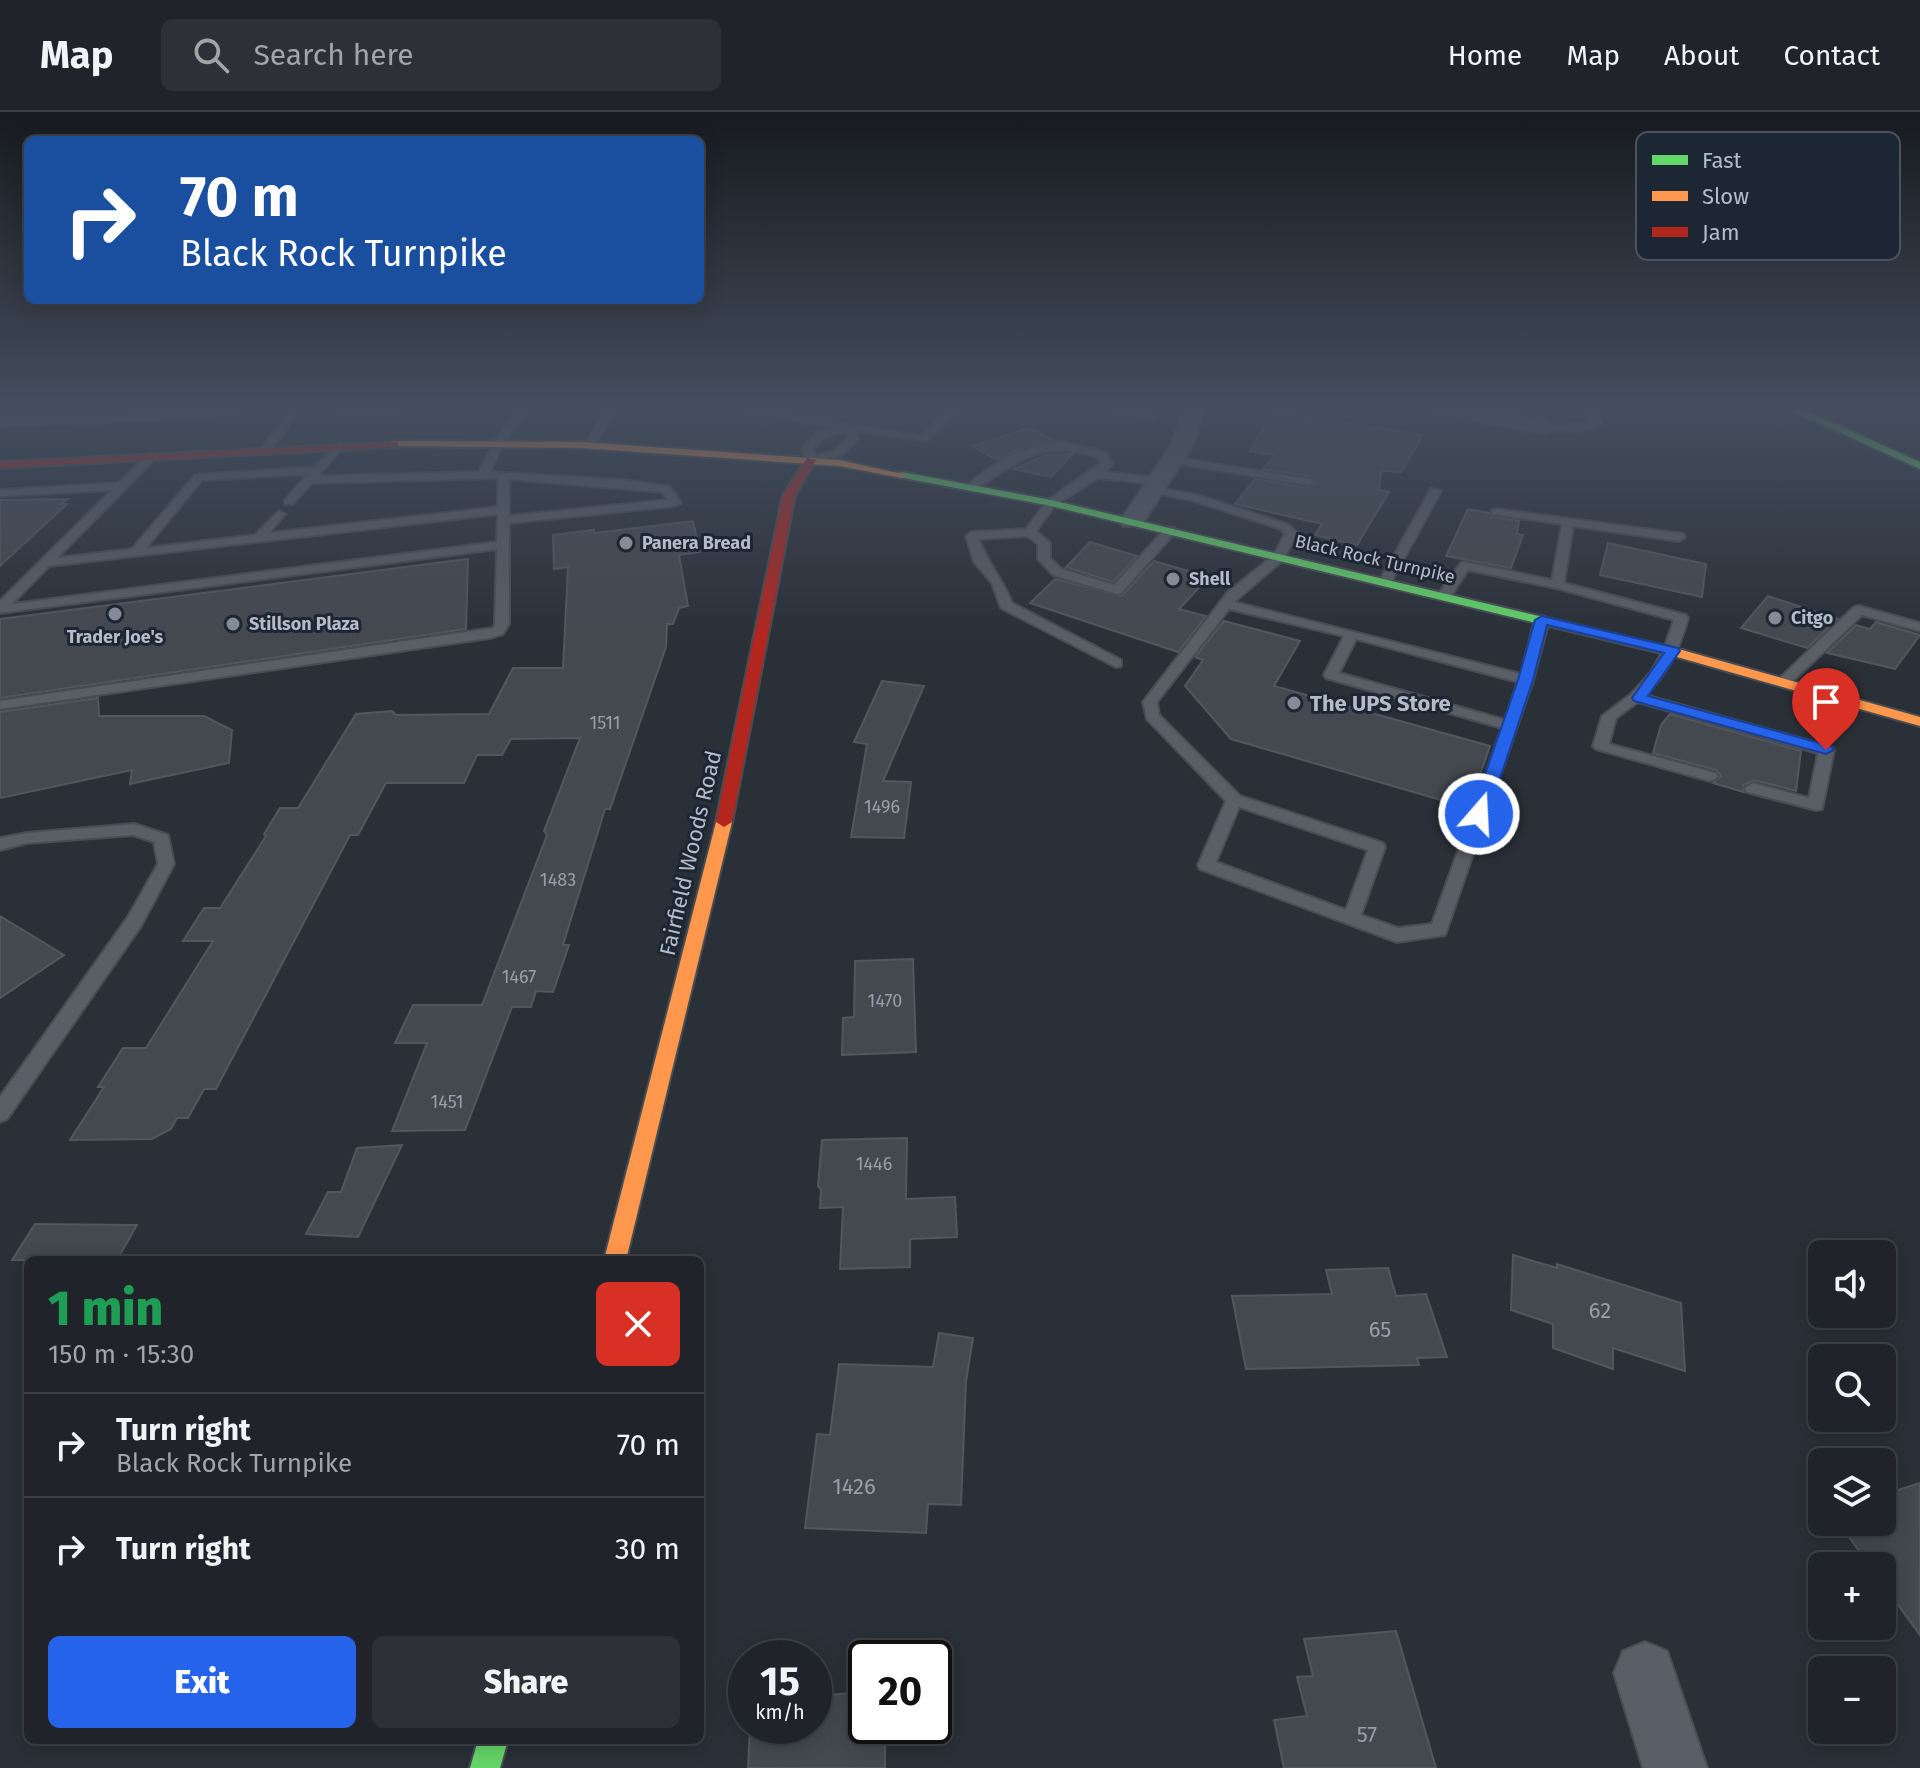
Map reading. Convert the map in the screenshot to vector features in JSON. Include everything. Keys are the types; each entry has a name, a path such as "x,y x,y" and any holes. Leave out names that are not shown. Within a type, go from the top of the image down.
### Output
{"main road":[{"name":"Fairfield Woods Road","path":"616,1256 728,805 789,495 795,485"},
{"name":"Black Rock Turnpike","path":"955,485 1132,521 1673,651 1920,722"},
{"path":"485,1768 492,1744"}],"street":[{"path":"1132,521 1155,486"},
{"path":"1645,1673 1675,1768"}],"lane":[{"path":"136,552 192,485"},
{"path":"289,502 303,485"},
{"path":"0,705 498,631 502,624 504,485"},
{"path":"44,563 259,538 503,515 675,503 666,489 640,485"},
{"path":"971,488 975,485"},
{"path":"1030,532 1051,503 1078,485"},
{"path":"1151,485 1290,531 1279,557 1226,604 1150,702 1152,716 1234,800 1377,847 1352,917"},
{"path":"0,493 121,486"},
{"path":"0,609 121,486"},
{"path":"1385,582 1435,491"},
{"path":"1496,512 1679,537"},
{"path":"259,538 279,514"},
{"path":"1557,585 1568,522"},
{"path":"1116,663 1006,605 998,582 980,562 972,536 1030,532 1044,543 1044,559 1057,572 1117,590 1170,531"},
{"path":"0,609 503,545"},
{"path":"1444,596 1465,566 1557,585 1681,618 1673,651 1639,698 1609,716 1601,746 1710,776"},
{"path":"1226,604 1526,680"},
{"path":"1784,682 1859,610 1920,627"},
{"path":"1234,800 1206,865 1397,935 1439,930 1526,680 1542,620"},
{"path":"1352,634 1331,675 1510,726"},
{"path":"1639,698 1826,750 1816,805 1753,788"},
{"path":"0,844 27,838 134,829 162,839 166,864 135,921 0,1113"}],"building":[{"path":"1250,485 1308,488 1313,485 1379,485 1379,490 1389,492 1357,545 1315,535 1322,524 1235,504"},
{"path":"68,499 61,504 67,504 0,566 0,500"},
{"path":"1468,509 1519,521 1517,534 1523,535 1511,568 1446,556"},
{"path":"693,521 700,552 679,555 688,606 679,608 673,624 667,624 666,647 610,809 605,809 563,945 569,945 553,992 536,991 531,1007 512,1007 465,1130 392,1131 427,1043 395,1043 413,1005 482,1005 547,835 544,831 580,738 511,739 502,755 477,755 464,783 386,783 358,835 350,835 216,1089 204,1089 188,1118 177,1118 171,1129 152,1139 70,1140 104,1087 98,1087 123,1048 146,1048 213,941 183,941 204,908 220,908 266,836 264,834 280,808 298,808 356,714 392,711 396,715 489,714 513,668 563,668 568,567 554,569 553,535"},
{"path":"1090,542 1137,556 1113,582 1066,567"},
{"path":"1608,543 1706,564 1702,597 1600,575"},
{"name":"Stillson Plaza","path":"468,559 466,629 0,698 0,619"},
{"path":"1154,561 1209,577 1179,609 1206,616 1178,652 1030,603 1055,579 1122,596"},
{"name":"Citgo","path":"1768,596 1838,619 1807,648 1741,628"},
{"path":"1224,621 1300,641 1274,686 1490,746 1472,798 1451,803 1231,739 1185,686 1203,660 1195,657"},
{"name":"Citgo","path":"1876,622 1920,635 1895,669 1827,653 1856,625 1870,629"},
{"path":"882,681 924,686 883,781 911,782 904,838 851,837 867,744 854,742"},
{"path":"98,698 99,716 204,716 232,730 229,763 130,784 132,770 0,798 0,712"},
{"path":"1670,714 1801,751 1796,791 1754,780 1743,785 1744,792 1713,783 1721,776 1716,770 1653,753 1661,725"},
{"path":"0,916 64,955 0,998"},
{"path":"913,959 916,1052 842,1055 843,1018 854,1017 855,961"},
{"path":"907,1138 906,1199 955,1197 957,1237 910,1239 910,1267 840,1269 843,1207 820,1208 821,1190 818,1186 822,1140"},
{"path":"402,1145 358,1237 306,1234 328,1192 341,1192 357,1148"},
{"path":"35,1224 137,1225 119,1256 24,1256 24,1260 12,1260"},
{"path":"1513,1255 1557,1268 1557,1264 1681,1303 1685,1371 1613,1348 1613,1369 1553,1348 1553,1324 1511,1310"},
{"path":"1388,1268 1396,1296 1426,1294 1447,1357 1417,1358 1419,1365 1246,1369 1232,1296 1332,1294 1326,1270"},
{"path":"939,1333 973,1338 966,1381 961,1505 928,1504 926,1533 805,1528 817,1434 830,1435 839,1364 933,1367"},
{"path":"1920,1483 1920,1635 1896,1602 1896,1552 1860,1552 1848,1536 1896,1536 1896,1491"},
{"path":"1396,1631 1436,1768 1284,1768 1274,1720 1307,1716 1297,1677 1313,1676 1304,1639"},
{"path":"848,1693 848,1744 885,1744 885,1768 748,1768 749,1744 832,1744 832,1695"}],"traffic: fast":[{"path":"957,485 1051,503 1682,654"},
{"path":"485,1768 492,1744"}],"traffic: slow":[{"path":"1682,654 1920,722"},
{"path":"616,1256 724,822"}],"traffic: jam":[{"path":"724,822 789,495 795,485"}],"place":[{"name":"Panera Bread","path":"626,543"},
{"name":"Shell","path":"1173,579"},
{"name":"Trader Joe's","path":"115,614"},
{"name":"Citgo","path":"1775,618"},
{"name":"Stillson Plaza","path":"233,624"},
{"name":"The UPS Store","path":"1294,703"}],"route":[{"path":"1479,814 1526,680 1542,620 1673,651 1639,698 1826,750"}]}
